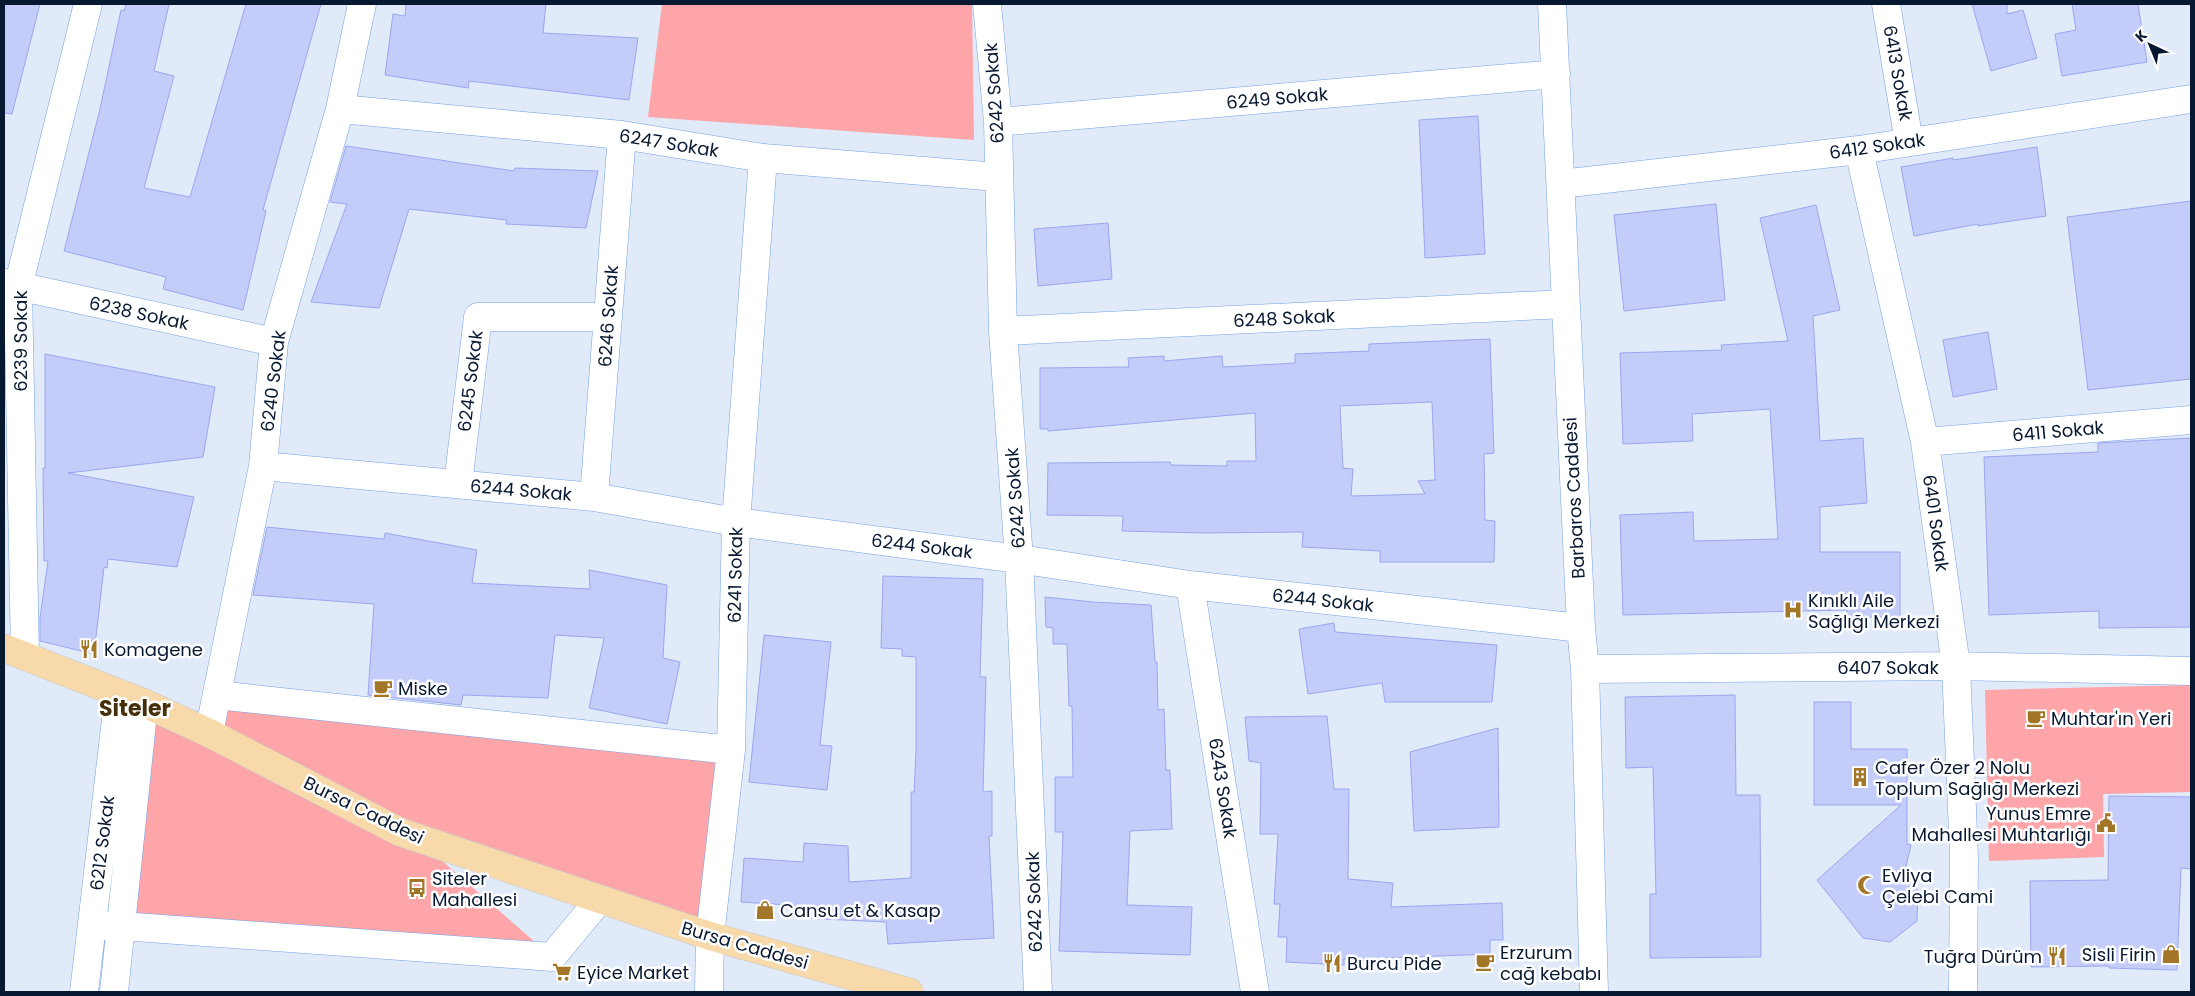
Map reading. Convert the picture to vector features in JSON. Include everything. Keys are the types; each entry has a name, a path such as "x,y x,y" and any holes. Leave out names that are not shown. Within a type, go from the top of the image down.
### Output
{"main road":[{"name":"Bursa Caddesi","path":"14,652 132,698 209,733 400,832 710,936 909,992"}],"street":[{"name":"6239 Sokak","path":"14,652 11,285 88,4"},
{"name":"6240 Sokak","path":"209,733 263,466 274,342 340,109 362,4"},
{"name":"6242 Sokak","path":"987,4 998,122 1003,331 1019,559 1038,992"},
{"name":"Barbaros Caddesi","path":"1552,4 1581,628 1585,669 1594,992"},
{"name":"6413 Sokak","path":"1886,4 1909,142"},
{"name":"6249 Sokak","path":"998,122 1556,74"},
{"name":"6412 Sokak","path":"1561,184 1859,150 2191,99"},
{"name":"6247 Sokak","path":"340,109 622,134 763,158 998,176"},
{"name":"6246 Sokak","path":"594,497 622,134"},
{"name":"6401 Sokak","path":"1859,150 1925,442 1956,666 1964,858 1963,992"},
{"name":"6241 Sokak","path":"709,992 710,936 731,750 736,522 763,158"},
{"name":"6238 Sokak","path":"11,285 274,342"},
{"name":"6248 Sokak","path":"1003,331 1565,304"},
{"name":"6245 Sokak","path":"458,484 478,317 608,318"},
{"name":"6411 Sokak","path":"1925,442 2191,420"},
{"name":"6244 Sokak","path":"263,466 594,497 736,522 1019,559 1190,585 1581,628"},
{"name":"6243 Sokak","path":"1190,585 1255,992"},
{"name":"6407 Sokak","path":"1585,669 1956,666 2191,671"},
{"path":"217,695 731,750"},
{"name":"6212 Sokak","path":"84,992 92,926 132,698"},
{"name":"6212 Sokak","path":"114,992 121,926 132,698"},
{"path":"92,926 121,926 552,957 600,899"}],"shaded area":[{"path":"662,4 972,4 974,140 648,117"},
{"path":"2191,685 2191,792 2103,794 2104,857 1989,861 1985,690"},
{"path":"217,695 731,750 710,936 416,838 552,957 121,926 144,703 209,733"}],"building":[{"path":"4,4 40,4 12,114 4,113"},
{"path":"126,4 169,4 154,71 174,76 144,188 190,197 246,4 321,4 263,210 266,211 243,310 163,289 166,277 64,251 100,109 121,10 124,11"},
{"path":"406,4 546,4 543,33 638,38 629,100 469,81 468,88 385,75 393,14 405,16"},
{"path":"1972,4 2007,4 2007,14 2023,10 2037,58 1991,71"},
{"path":"2072,4 2138,4 2147,62 2062,76 2055,34 2076,30"},
{"path":"1478,116 1485,254 1425,258 1419,120"},
{"path":"346,146 514,171 515,168 598,171 586,228 506,224 507,220 409,209 379,308 311,302 347,204 330,202"},
{"path":"2037,147 2046,216 1978,226 1978,224 1914,236 1901,167"},
{"path":"2191,201 2191,379 2088,390 2067,217"},
{"path":"1716,204 1725,300 1624,311 1614,215"},
{"path":"1816,205 1840,310 1813,316 1820,441 1863,438 1867,503 1820,507 1820,552 1900,552 1900,617 1847,617 1847,610 1623,615 1620,515 1693,512 1694,541 1778,539 1770,409 1692,414 1693,441 1623,444 1620,353 1722,350 1721,345 1788,341 1760,218"},
{"path":"1108,223 1112,279 1038,286 1034,229"},
{"path":"1988,332 1997,389 1953,397 1943,340"},
{"path":"1490,339 1494,453 1484,454 1485,520 1495,521 1494,562 1380,562 1380,551 1302,547 1303,532 1204,533 1122,531 1123,516 1047,515 1048,463 1170,462 1171,465 1227,466 1227,461 1256,461 1255,413 1048,431 1048,429 1040,429 1040,368 1129,367 1128,358 1164,356 1164,361 1222,356 1223,367 1295,363 1295,354 1369,351 1369,344","holes":["1432,402 1435,480 1418,481 1425,494 1351,496 1353,469 1343,468 1340,406"]},
{"path":"45,354 215,387 203,457 68,473 194,497 177,567 108,559 107,568 104,567 94,654 40,641 40,618 48,561 44,561"},
{"path":"2191,438 2191,627 2099,628 2099,611 1989,615 1984,457 2098,452 2098,443"},
{"path":"267,527 384,539 385,533 477,550 472,583 590,589 589,570 667,585 663,658 680,662 667,724 589,708 604,638 555,635 548,698 463,695 461,705 368,695 374,604 253,595"},
{"path":"883,576 983,579 980,677 986,677 983,792 992,791 992,836 989,836 994,938 888,944 886,922 802,918 803,906 741,902 744,858 803,862 804,843 848,846 849,882 911,878 911,792 914,792 916,752 916,657 902,656 902,649 881,648"},
{"path":"1045,597 1151,605 1155,662 1157,662 1158,710 1164,709 1166,770 1170,770 1172,829 1130,831 1127,905 1192,907 1190,955 1059,951 1063,832 1055,832 1055,777 1073,777 1072,706 1069,706 1067,644 1053,644 1053,628 1046,627"},
{"path":"1334,623 1335,632 1497,645 1492,702 1385,702 1382,683 1308,694 1299,629"},
{"path":"764,635 831,642 820,745 832,746 827,790 749,782"},
{"path":"1735,695 1736,795 1760,795 1761,957 1650,958 1650,894 1656,894 1653,767 1626,768 1625,697"},
{"path":"1814,702 1851,702 1851,749 1907,749 1907,844 1911,845 1904,875 1918,890 1917,921 1890,942 1863,938 1817,880 1901,805 1814,805"},
{"path":"1327,716 1334,789 1349,789 1348,879 1393,883 1391,907 1502,903 1503,940 1490,940 1490,954 1386,958 1385,963 1344,959 1344,965 1286,962 1287,937 1278,937 1280,904 1274,904 1278,834 1260,834 1261,763 1249,761 1245,717"},
{"path":"1498,728 1499,827 1414,831 1410,752"},
{"path":"2109,796 2191,797 2191,869 2181,868 2177,970 2109,968 2109,966 2031,967 2030,881 2108,880"}],"place":[{"name":"Kınıklı Aile Sağlığı Merkezi","path":"1793,610"},
{"name":"Komagene","path":"89,649"},
{"name":"Miske","path":"383,688"},
{"name":"Muhtar'ın Yeri","path":"2036,718"},
{"name":"Cafer Özer 2 Nolu Toplum Sağlığı Merkezi","path":"1860,777"},
{"name":"Yunus Emre Mahallesi Muhtarlığı","path":"2106,823"},
{"name":"Evliya Çelebi Cami","path":"1867,885"},
{"name":"Siteler Mahallesi","path":"417,888"},
{"name":"Cansu et & Kasap","path":"765,910"},
{"name":"Sisli Firin","path":"2171,954"},
{"name":"Tuğra Dürüm","path":"2057,956"},
{"name":"Erzurum cağ kebabı","path":"1485,962"},
{"name":"Burcu Pide","path":"1332,963"},
{"name":"Eyice Market","path":"562,972"}],"district":[{"name":"Siteler","path":"135,708"}]}
